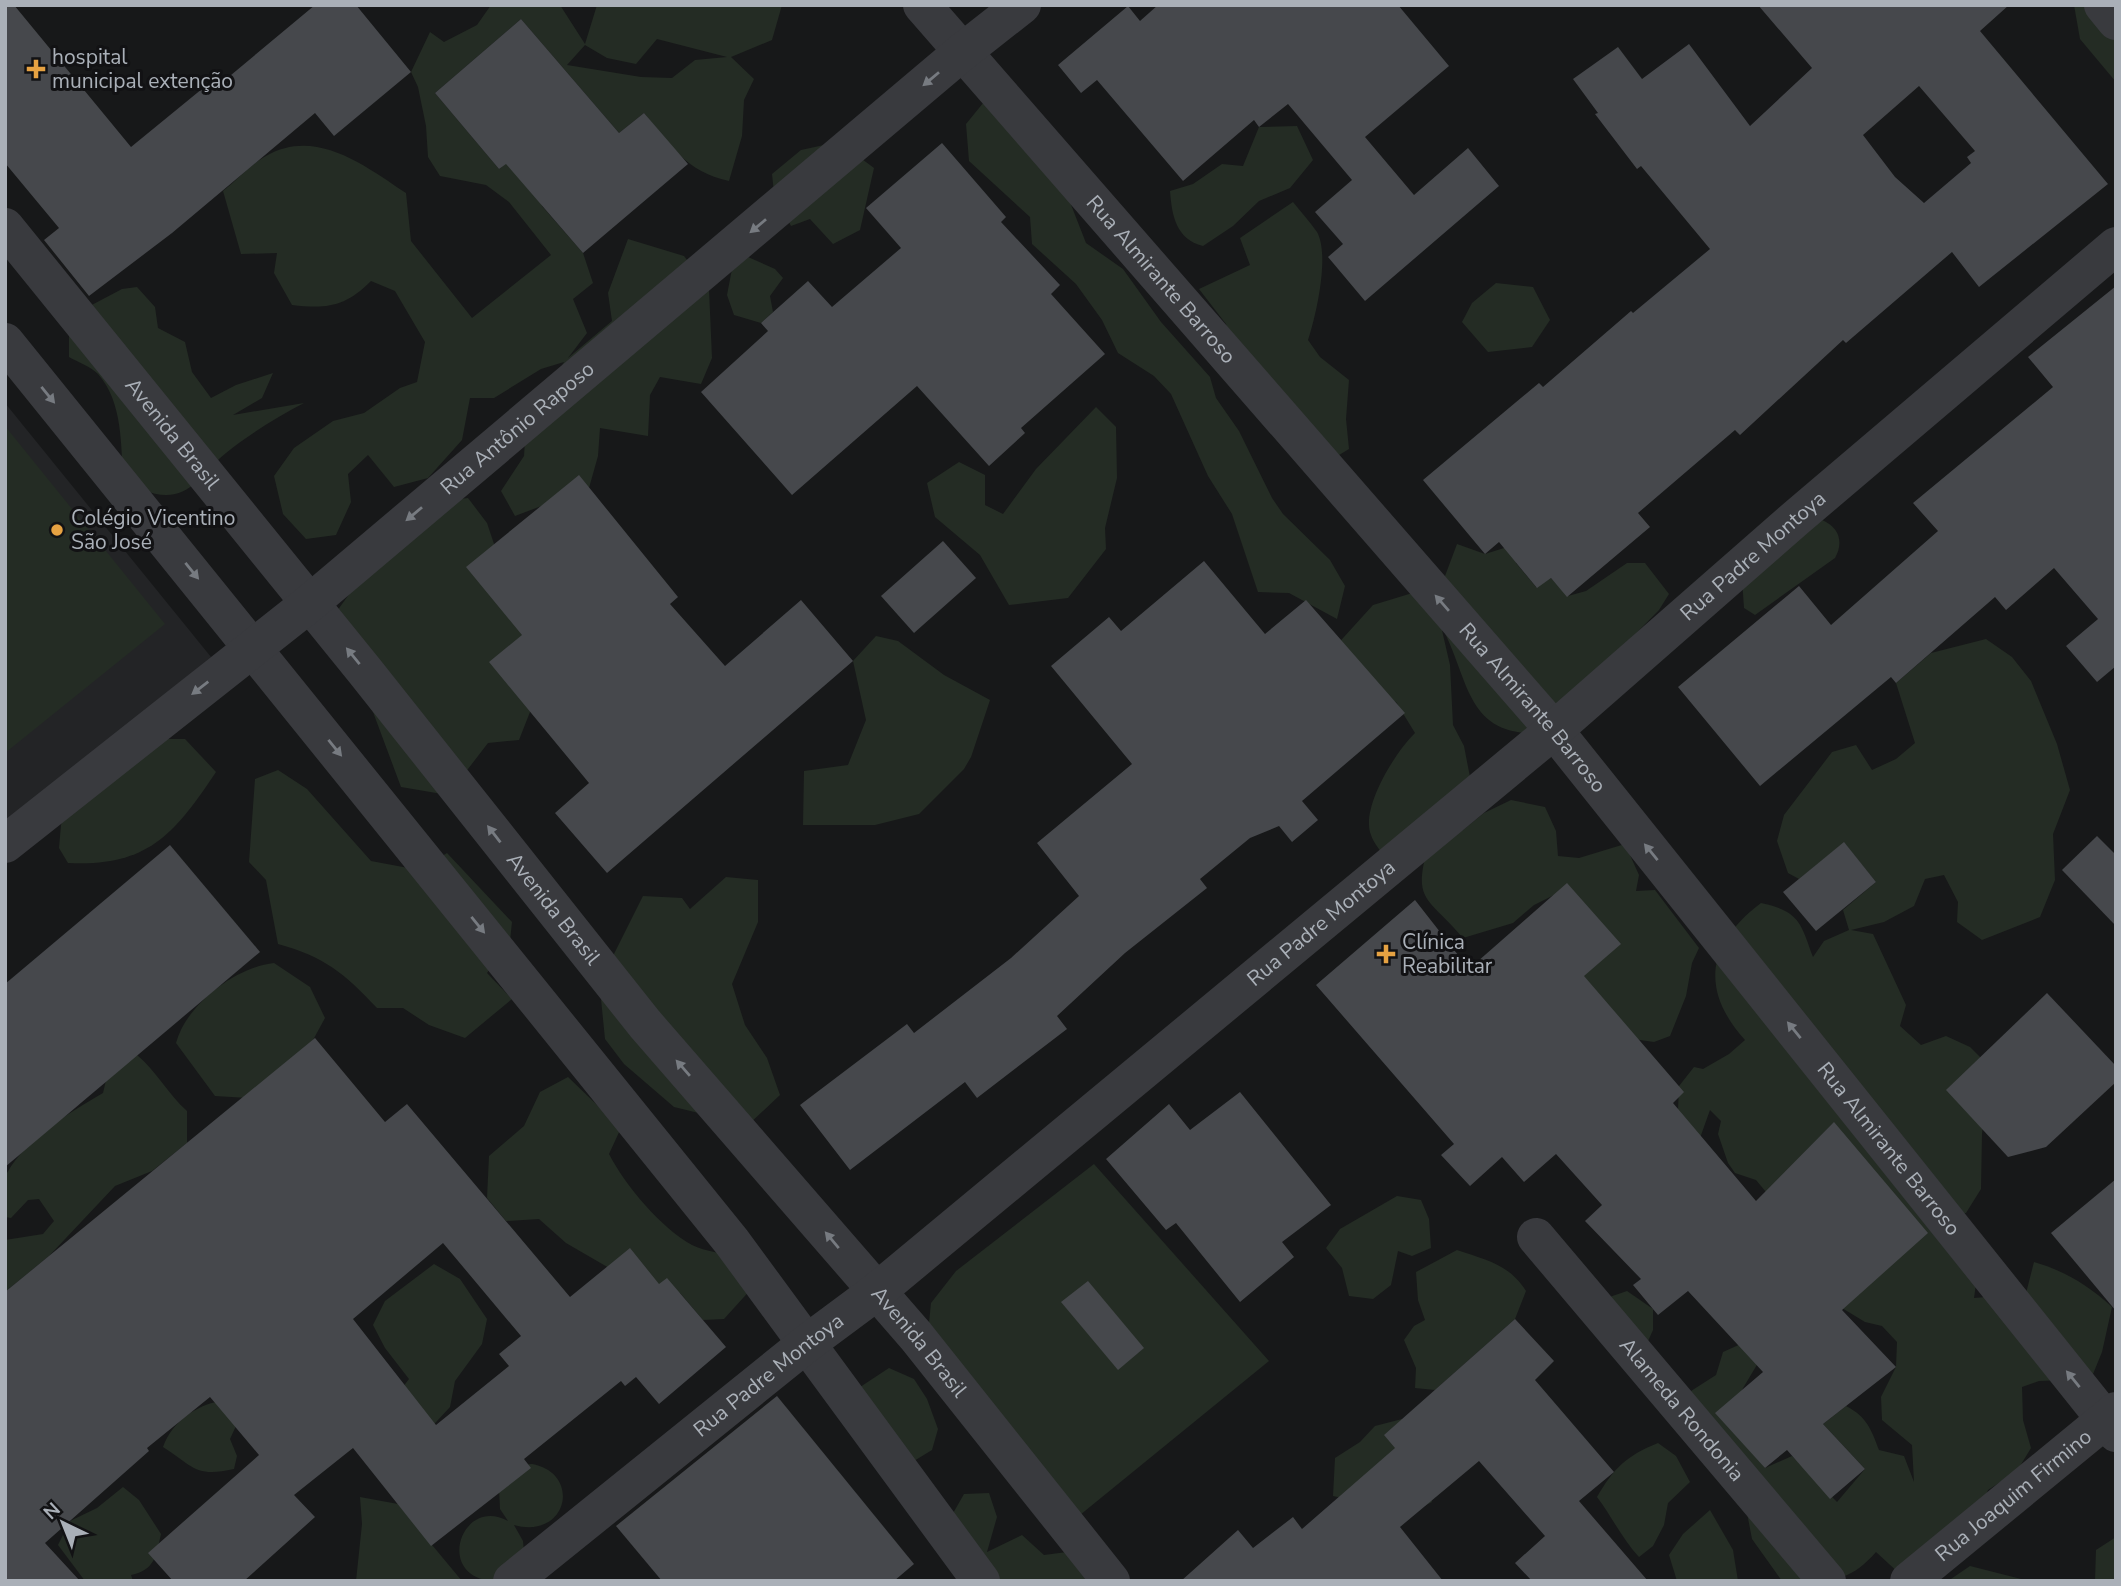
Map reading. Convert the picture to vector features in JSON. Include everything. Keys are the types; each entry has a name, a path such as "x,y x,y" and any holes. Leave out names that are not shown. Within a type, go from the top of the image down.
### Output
{"street":[{"name":"Rua Almirante Barroso","path":"922,5 961,53 1554,730 2112,1421"},
{"name":"Rua Antônio Raposo","path":"5,844 310,603 961,53 1022,5"},
{"path":"2103,5 2116,21"},
{"name":"Avenida Brasil","path":"5,228 310,603 645,1024 916,1336 1111,1581"},
{"name":"Rua Padre Montoya","path":"512,1581 806,1344 876,1292 1554,730 1766,544 2116,246"},
{"path":"5,342 723,1231 981,1581"},
{"name":"Alameda Rondonia","path":"1536,1237 1827,1581"},
{"name":"Rua Joaquim Firmino","path":"1909,1581 2112,1421"}],"shaded area":[{"path":"491,5 560,5 585,44 597,5 782,5 772,40 731,57 754,79 744,100 742,136 729,181 701,171 680,156 644,113 619,133 521,19 435,93 499,169 533,141 542,206 583,253 593,283 573,299 587,333 568,358 612,321 608,293 628,239 684,256 709,289 712,358 701,384 660,377 650,395 648,436 600,428 598,456 589,488 515,516 501,491 524,456 526,425 564,362 541,369 494,398 470,398 462,440 428,478 394,487 368,455 348,474 351,502 336,535 306,539 283,514 274,476 294,448 333,421 364,413 400,388 417,382 425,342 395,291 371,281 353,296 335,304 315,307 292,305 274,273 277,253 241,254 223,191 260,159 285,148 321,148 357,162 406,193 411,241 472,318 551,255 509,202 486,185 440,176 428,157 426,126 418,87 411,72 430,32 444,42 477,25","holes":["657,39 727,57 695,60 672,78 641,77 567,65 585,45 607,58 636,64"]},
{"path":"2074,5 2116,5 2116,82 2080,39"},
{"path":"988,97 1068,197 1086,243 1123,269 1161,322 1210,377 1216,398 1239,431 1272,498 1283,514 1330,560 1345,586 1337,619 1289,593 1258,592 1232,514 1208,476 1171,394 1154,376 1118,353 1102,320 1076,284 1032,244 1030,217 969,161 966,124"},
{"path":"1297,126 1313,160 1290,188 1259,201 1233,226 1203,246 1194,243 1181,232 1174,218 1170,191 1193,184 1222,164 1243,166 1259,127"},
{"path":"824,145 847,148 874,168 860,230 833,244 810,219 791,226 774,193 772,174 801,150"},
{"path":"1293,202 1317,232 1321,242 1322,270 1318,301 1308,340 1320,357 1349,380 1346,419 1349,449 1321,466 1238,375 1226,324 1199,289 1250,265 1240,238"},
{"path":"748,257 775,269 783,278 770,296 773,312 761,323 734,315 727,295 732,269"},
{"path":"1496,283 1533,287 1550,320 1532,347 1488,352 1462,322 1472,303"},
{"path":"137,287 155,307 158,328 185,342 192,372 211,398 236,385 273,373 262,398 233,415 304,403 245,439 220,458 190,488 175,494 155,494 123,481 121,439 112,398 98,374 69,357 69,317 122,289"},
{"name":"Colégio Vicentino São José","path":"5,403 211,657 5,825"},
{"path":"1096,407 1116,427 1117,478 1105,528 1106,549 1068,598 1009,605 980,555 935,517 927,483 959,462 985,475 985,505 1003,514 1036,469"},
{"name":"Colégio Vicentino São José","path":"5,426 165,624 5,753"},
{"path":"468,498 487,523 541,684 519,740 488,743 448,795 401,787 373,712 335,656 337,611 392,535 433,502"},
{"path":"1822,520 1836,531 1838,536 1839,546 1835,558 1755,615 1744,608 1742,579"},
{"path":"1520,543 1516,563 1536,587 1551,578 1568,596 1586,591 1627,563 1645,563 1669,594 1659,610 1538,733 1514,731 1496,724 1482,713 1472,699 1441,626 1450,665 1453,725 1464,746 1470,777 1382,854 1371,835 1371,810 1390,766 1415,733 1396,702 1365,693 1334,648 1373,605 1442,584 1457,544 1485,554"},
{"path":"876,636 898,641 944,675 990,700 971,757 964,769 919,814 875,825 803,825 804,771 848,765 866,720 853,661"},
{"path":"1986,639 2012,657 2031,681 2057,744 2070,790 2053,834 2055,880 2040,917 1982,940 1957,922 1958,902 1944,875 1925,879 1914,906 1884,922 1851,930 1873,934 1906,1005 1900,1026 1921,1045 1946,1036 1970,1047 1989,1066 1982,1134 1981,1189 1966,1213 1936,1219 1979,1263 1974,1298 1998,1296 2024,1301 2034,1262 2076,1280 2112,1307 2102,1352 2091,1379 2039,1381 2022,1387 2023,1420 2031,1448 2017,1471 1988,1490 1978,1516 1901,1575 1876,1552 1855,1571 1845,1576 1823,1581 1782,1581 1752,1539 1747,1513 1691,1391 1716,1375 1723,1352 1743,1343 1761,1358 1727,1415 1765,1468 1792,1456 1837,1502 1865,1469 1823,1424 1846,1406 1867,1424 1879,1450 1904,1456 1914,1482 1912,1445 1882,1420 1881,1397 1896,1367 1897,1342 1882,1326 1865,1322 1837,1305 1771,1198 1756,1180 1735,1173 1728,1163 1718,1134 1721,1121 1710,1110 1700,1138 1678,1110 1679,1086 1694,1067 1703,1069 1729,1054 1745,1040 1730,1021 1716,985 1716,967 1721,950 1743,918 1761,903 1784,910 1802,928 1813,957 1824,941 1849,930 1843,910 1876,882 1844,843 1799,879 1788,873 1777,841 1784,815 1832,752 1856,745 1872,770 1896,759 1915,743 1896,683 1931,653"},
{"path":"141,739 185,739 216,772 172,830 156,843 119,859 95,863 68,863 59,848 61,825 72,793"},
{"path":"278,770 307,789 371,861 419,870 447,853 512,922 510,941 487,973 512,999 465,1038 429,1025 403,1008 377,1008 333,968 309,955 278,944 266,880 249,862 255,779"},
{"path":"1511,800 1545,807 1556,831 1558,856 1579,858 1625,844 1639,875 1636,891 1655,890 1699,948 1692,963 1686,996 1670,1036 1654,1042 1626,1038 1584,990 1554,895 1534,905 1513,923 1463,938 1432,905 1423,888 1422,877 1429,843 1463,830 1484,813"},
{"path":"726,877 758,880 758,922 732,984 745,1025 767,1058 780,1095 748,1125 674,1107 624,1064 605,1039 601,999 613,956 643,896 682,898 690,909"},
{"path":"274,963 310,987 325,1018 307,1051 248,1098 215,1096 176,1043 181,1029 201,1002 228,980 259,966"},
{"path":"137,1055 187,1111 187,1143 152,1171 115,1186 49,1256 5,1292 5,1240 43,1234 54,1221 39,1199 28,1200 11,1218 5,1217 4,1188 7,1173 15,1160 37,1138 103,1093 110,1063"},
{"path":"568,1077 621,1128 609,1154 624,1179 656,1217 692,1245 740,1257 753,1287 724,1319 703,1320 680,1293 647,1290 566,1243 539,1219 506,1221 487,1198 489,1156 524,1126 540,1092"},
{"path":"1094,1164 1269,1361 1080,1515 928,1333 931,1303 956,1271"},
{"path":"1397,1196 1421,1200 1429,1219 1431,1248 1412,1256 1398,1251 1391,1285 1373,1299 1349,1296 1342,1268 1326,1248 1340,1229"},
{"path":"1457,1250 1504,1269 1526,1291 1515,1319 1435,1390 1415,1388 1416,1368 1404,1340 1414,1326 1425,1320 1418,1300 1416,1272"},
{"path":"434,1264 460,1279 487,1319 482,1344 455,1381 450,1407 424,1435 399,1392 409,1379 385,1348 373,1325 385,1301"},
{"path":"1627,1291 1653,1309 1653,1330 1640,1359 1592,1303"},
{"path":"889,1368 914,1379 927,1399 938,1429 932,1450 909,1464 851,1393"},
{"path":"221,1401 236,1426 230,1439 237,1456 234,1469 202,1471 188,1465 163,1447 172,1430 186,1416 203,1406"},
{"path":"1402,1419 1432,1502 1411,1513 1333,1496 1335,1458 1360,1442 1375,1426"},
{"path":"1658,1443 1676,1456 1690,1482 1668,1503 1664,1525 1653,1546 1639,1557 1597,1497 1622,1464"},
{"path":"532,1464 548,1470 558,1479 563,1491 562,1504 557,1515 547,1523 532,1527 514,1525 523,1541 524,1552 497,1581 477,1577 465,1568 460,1555 460,1541 477,1519 491,1516 508,1521 500,1509 499,1488 521,1465"},
{"path":"123,1487 139,1500 161,1534 156,1555 145,1570 131,1575 133,1581 85,1581 58,1545 70,1521 97,1508"},
{"path":"989,1493 997,1517 987,1552 1022,1535 1044,1555 1067,1552 1096,1581 985,1581 952,1515 964,1494"},
{"path":"360,1497 398,1504 462,1581 356,1581 362,1524"},
{"path":"1710,1510 1733,1550 1738,1581 1677,1581 1669,1555 1683,1534"},
{"path":"2116,1537 2116,1581 2095,1581 2096,1550"},
{"path":"1970,1566 2029,1581 1948,1581"}],"building":[{"path":"5,5 14,5 131,147 208,84 213,90 315,5 356,5 411,72 334,136 315,113 172,233 89,296 44,240 59,228 5,163"},
{"path":"1158,5 1398,5 1449,66 1365,137 1414,195 1468,148 1499,186 1365,301 1328,257 1343,244 1315,212 1352,180 1288,104 1259,127 1254,120 1183,181 1097,80 1081,93 1058,65 1128,6 1140,21"},
{"path":"1758,5 2009,5 1980,31 2108,184 1979,287 1952,252 1846,343 1843,340 1740,435 1735,430 1638,513 1650,527 1567,597 1551,578 1537,588 1499,542 1485,554 1423,480 1539,383 1543,387 1631,311 1633,313 1710,249 1641,166 1637,169 1595,114 1598,113 1573,79 1618,47 1642,79 1689,44 1750,126 1812,68","holes":["1919,86 1975,151 1967,157 1971,163 1924,203 1895,177 1863,135"]},
{"path":"521,19 619,133 644,113 688,164 583,253 506,164 499,169 435,93"},
{"path":"942,143 1006,217 1001,222 1060,285 1051,294 1105,354 1021,428 1025,433 989,466 917,386 792,495 701,392 768,331 761,323 808,281 832,307 901,248 866,208"},
{"path":"2116,286 2116,666 2097,682 2066,646 2098,619 2054,568 2006,610 1995,597 1896,683 1891,677 1760,786 1678,687 1799,586 1831,625 1938,531 1913,503 2053,387 2028,357"},
{"path":"579,475 678,597 670,604 725,666 801,600 853,661 607,873 555,813 589,783 489,662 522,635 466,567"},
{"path":"943,541 976,578 914,633 881,596"},
{"path":"1204,561 1265,634 1306,600 1405,713 1302,801 1318,820 1292,842 1279,826 1250,838 1200,879 1207,888 1125,953 1057,1016 1067,1029 977,1098 965,1082 850,1170 800,1105 907,1024 914,1033 1011,958 1079,896 1037,843 1132,764 1051,666 1109,617 1121,631"},
{"path":"2097,836 2116,855 2116,926 2062,870"},
{"path":"1844,842 1876,882 1816,931 1783,892"},
{"path":"170,845 260,952 5,1167 5,984"},
{"path":"1567,883 1621,944 1584,976 1684,1092 1673,1103 1756,1201 1834,1122 1928,1233 1842,1310 1896,1367 1823,1424 1865,1469 1830,1499 1787,1450 1765,1468 1715,1413 1763,1372 1688,1291 1658,1315 1633,1285 1641,1279 1585,1221 1602,1205 1556,1154 1524,1182 1502,1157 1470,1186 1441,1155 1454,1144 1316,985 1415,900 1469,969"},
{"path":"2047,993 2116,1066 2116,1082 2046,1147 2008,1157 1946,1090"},
{"path":"315,1038 385,1122 407,1104 570,1297 630,1248 659,1284 667,1278 726,1347 659,1404 636,1377 625,1386 621,1381 524,1459 531,1468 431,1546 353,1448 294,1495 315,1517 244,1581 173,1581 148,1553 259,1455 210,1397 147,1448 149,1451 45,1543 80,1581 5,1581 5,1292","holes":["443,1243 521,1336 499,1354 509,1366 436,1425 353,1319"]},
{"path":"1240,1092 1331,1205 1282,1242 1294,1257 1240,1302 1176,1223 1166,1230 1106,1159 1169,1104 1190,1130"},
{"path":"2116,1179 2116,1311 2051,1233"},
{"path":"1088,1281 1144,1348 1118,1370 1061,1302"},
{"path":"1515,1319 1554,1361 1535,1380 1614,1472 1579,1501 1648,1581 1532,1581 1515,1563 1545,1536 1479,1461 1400,1527 1443,1581 1181,1581 1238,1530 1253,1548 1293,1517 1302,1529 1395,1448 1384,1435"},
{"path":"777,1396 914,1564 894,1581 662,1581 616,1526"}],"place":[{"name":"hospital municipal extenção","path":"36,69"},
{"name":"Colégio Vicentino São José","path":"57,530"},
{"name":"Clínica Reabilitar","path":"1386,954"}]}
